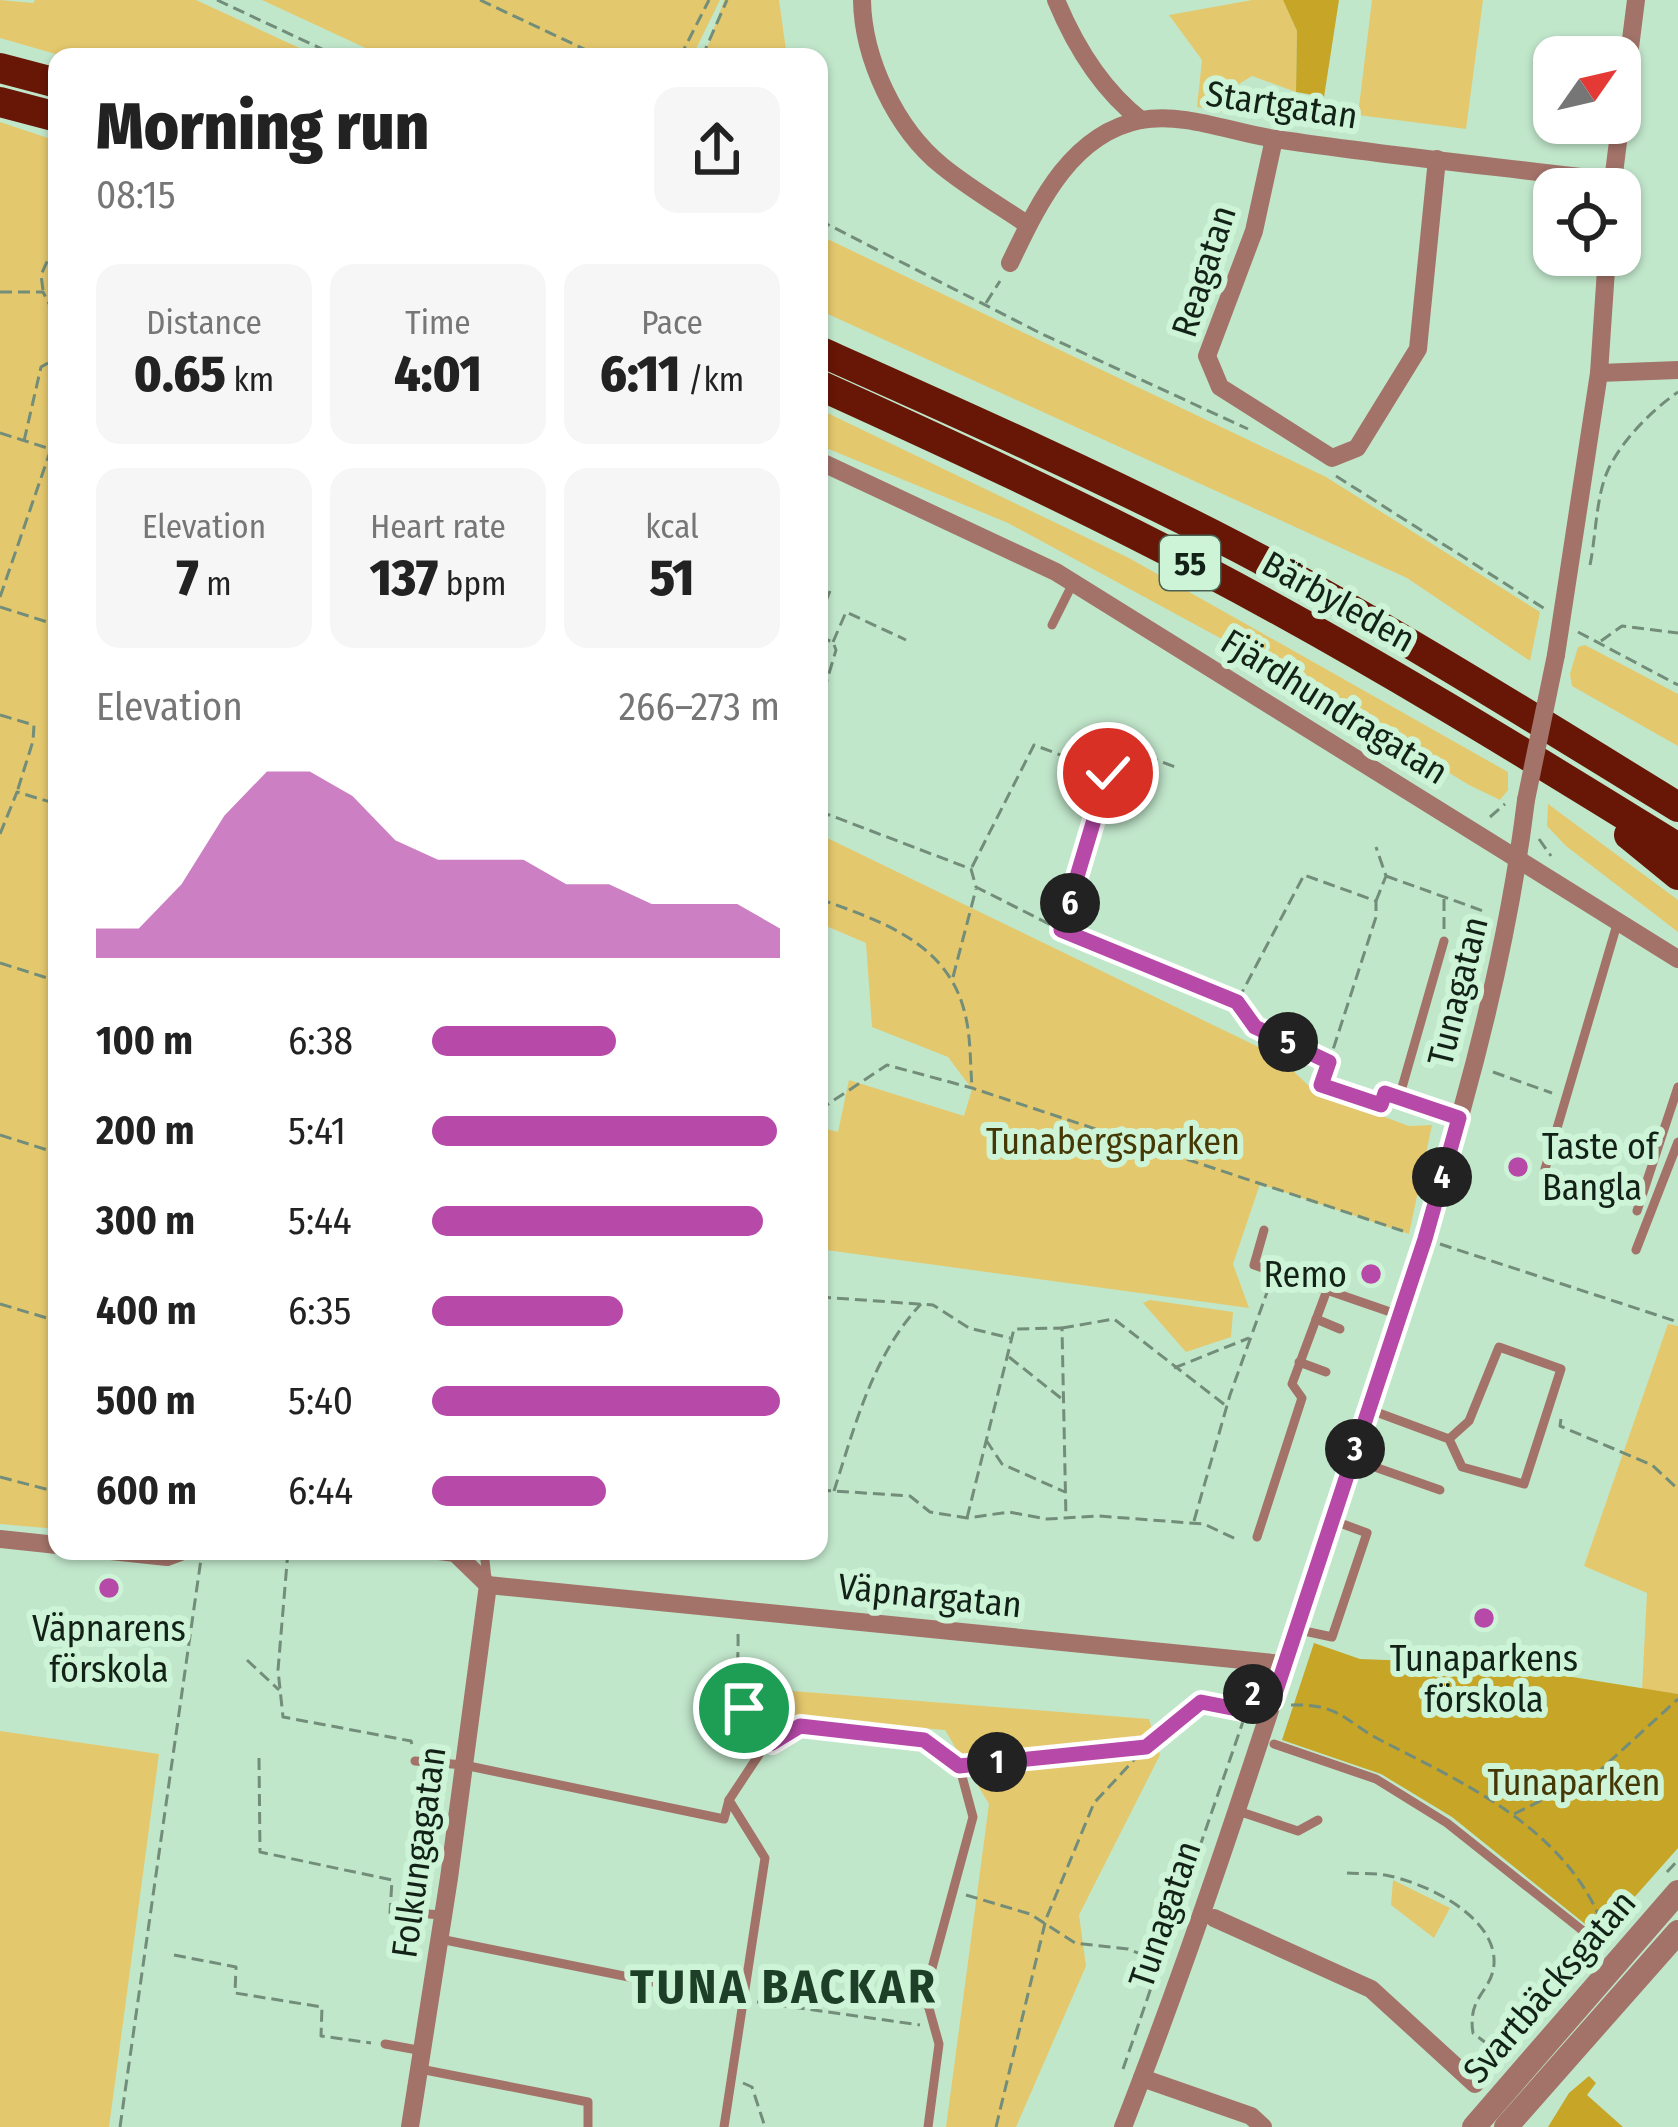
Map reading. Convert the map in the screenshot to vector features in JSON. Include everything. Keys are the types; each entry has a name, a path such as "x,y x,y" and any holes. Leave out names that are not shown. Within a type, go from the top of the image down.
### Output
{"main road":[{"path":"0,68 48,81"},
{"path":"0,102 48,115"},
{"name":"Bärbyleden","path":"828,355 985,424 1240,549 1678,803"},
{"name":"Bärbyleden","path":"828,389 1204,570 1351,651 1678,848"},
{"path":"1546,766 1678,875"}],"street":[{"path":"862,0 862,26 879,76 905,125 940,164 1028,225"},
{"path":"1010,263 1064,165 1104,136 1141,120 1100,81 1056,0"},
{"path":"1614,168 1636,0"},
{"name":"Startgatan","path":"1141,120 1195,122 1274,139 1533,173"},
{"name":"Reagatan","path":"1274,139 1254,232 1207,356 1220,387 1332,458 1358,448 1418,349 1437,159"},
{"name":"Tunagatan","path":"1123,2127 1273,1700 1425,1239 1459,1118 1513,902 1519,796 1562,621 1599,374 1606,276"},
{"path":"1599,374 1678,370"},
{"name":"Fjärdhundragatan","path":"828,465 1073,583 1678,958"},
{"path":"0,1539 48,1544"},
{"path":"462,1560 488,1585"},
{"name":"Väpnargatan","path":"488,1585 1283,1664"},
{"name":"Folkungagatan","path":"410,2127 488,1585"},
{"name":"Svartbäcksgatan","path":"1474,2127 1678,1892"},
{"path":"1214,1918 1371,1989 1474,2084"},
{"name":"Svartbäcksgatan","path":"1506,2127 1678,1932"},
{"path":"1142,2078 1251,2116 1263,2127"}],"lane":[{"path":"1052,625 1073,583"},
{"path":"1546,1169 1618,921"},
{"path":"1444,941 1399,1098 1459,1118"},
{"path":"1638,1208 1678,1087"},
{"path":"1636,1250 1678,1142"},
{"path":"1264,1230 1254,1265 1400,1315"},
{"path":"1257,1537 1301,1398 1292,1384 1327,1290"},
{"path":"1316,1319 1340,1329"},
{"path":"1368,1409 1449,1438 1462,1467 1524,1484 1561,1370 1499,1347 1469,1421 1449,1438"},
{"path":"1299,1362 1326,1372"},
{"path":"1352,1459 1440,1490"},
{"path":"1295,1629 1332,1637 1367,1533 1332,1520"},
{"path":"485,1560 488,1585"},
{"path":"415,1761 464,1766 724,1819 729,1800 762,1750 800,1726 924,1740 959,1766 973,1817 926,1994 939,2044 928,2127"},
{"path":"1274,1744 1376,1780 1412,1801 1447,1823 1592,1938"},
{"path":"724,2127 766,1858 729,1800"},
{"path":"1235,1810 1298,1832 1318,1820"},
{"path":"413,1913 443,1916"},
{"path":"440,1939 743,2000"},
{"path":"385,2044 421,2060 588,2102 588,2127"}],"path":[{"path":"217,0 319,48"},
{"path":"480,0 582,48"},
{"path":"685,48 709,0"},
{"path":"706,48 727,0"},
{"path":"828,223 985,305 1257,433"},
{"path":"48,258 40,274 48,302"},
{"path":"985,305 1010,263"},
{"path":"0,292 43,292"},
{"path":"24,441 41,367 48,363"},
{"path":"1590,569 1606,474 1625,443 1678,392"},
{"path":"0,434 48,448"},
{"path":"0,598 48,466"},
{"path":"1338,477 1562,621 1678,685"},
{"path":"828,596 830,591"},
{"path":"0,607 48,622"},
{"path":"828,677 836,650 833,642 846,612 906,640"},
{"path":"1599,643 1622,626 1678,633"},
{"path":"828,640 833,642"},
{"path":"0,715 34,725 33,741 0,834"},
{"path":"1090,766 1106,725"},
{"path":"953,977 976,887 971,869 1034,745 1108,773"},
{"path":"1061,930 1120,746 1178,769"},
{"path":"16,792 48,801"},
{"path":"1482,836 1490,816 1519,796"},
{"path":"828,814 971,869"},
{"path":"1376,847 1386,876 1321,1085 1381,1105 1385,1093 1399,1098"},
{"path":"1237,1002 1304,875 1376,901"},
{"path":"1386,876 1489,913"},
{"path":"976,887 1061,930 1237,1002 1255,1027 1329,1062"},
{"path":"1444,895 1444,941"},
{"path":"828,903 927,947 953,977 966,1014 972,1088"},
{"path":"1475,976 1484,935"},
{"path":"0,963 48,978"},
{"path":"828,1104 887,1065 972,1088 1678,1322"},
{"path":"1486,1070 1566,1098"},
{"path":"0,1136 48,1150"},
{"path":"1546,1169 1638,1208"},
{"path":"1567,1196 1573,1180"},
{"path":"1607,1209 1612,1195"},
{"path":"1193,1523 1226,1406 1271,1279 1285,1276"},
{"path":"828,1299 933,1305 969,1328 1012,1338"},
{"path":"0,1304 48,1318"},
{"path":"834,1491 860,1408 896,1331 921,1304"},
{"path":"967,1518 1014,1329 1062,1328 1114,1319 1226,1406"},
{"path":"1062,1328 1066,1519"},
{"path":"1173,1368 1251,1337"},
{"path":"1007,1355 1063,1400"},
{"path":"1554,1390 1567,1395 1560,1426 1652,1465 1678,1489"},
{"path":"986,1439 1002,1464 1065,1492"},
{"path":"0,1477 48,1490"},
{"path":"828,1491 910,1496 930,1512 967,1518 1009,1511 1066,1519 1099,1516 1204,1524 1238,1540"},
{"path":"120,2127 201,1560"},
{"path":"286,1560 283,1717 411,1741 415,1761"},
{"path":"738,1634 735,1688 753,1726 772,1743"},
{"path":"247,1660 280,1691"},
{"path":"1118,2086 1254,1693 1338,1710 1369,1734 1511,1815 1572,1868 1586,1886 1608,1939"},
{"path":"1511,1815 1597,1773 1678,1699"},
{"path":"996,2127 1045,1922 1094,1803 1146,1747 1201,1702 1247,1711"},
{"path":"959,1766 1146,1747"},
{"path":"259,1758 260,1852 392,1880 390,1912 413,1913"},
{"path":"1347,1874 1384,1875 1416,1884 1474,1919 1492,1942 1495,1967 1470,2014 1473,2033 1509,2060"},
{"path":"953,1892 988,1899 1045,1922 1075,1943 1128,1949 1160,1962"},
{"path":"174,1955 236,1967 235,1993 322,2007 321,2036 385,2044"},
{"path":"743,2000 934,2027"},
{"path":"731,2077 752,2087 765,2127"}],"green space":[{"path":"0,0 196,0 300,48 48,48 48,52 0,38"},
{"path":"262,0 720,0 696,48 366,48"},
{"path":"724,0 779,0 786,48 707,48"},
{"path":"1252,0 1283,0 1297,31 1296,92 1252,76 1234,87 1232,114 1197,107 1202,60 1169,15"},
{"path":"1283,0 1339,0 1324,97 1296,92 1297,31"},
{"path":"1372,0 1483,0 1466,129 1358,115"},
{"path":"0,122 48,138 48,1528 0,1524"},
{"path":"828,239 1326,477 1540,612 1530,661 1407,578 828,314"},
{"path":"828,413 1129,558 1508,772 1508,790 1500,800 1469,785 1303,683 1008,523 828,449"},
{"path":"1585,645 1678,694 1678,746 1572,686 1570,674 1578,647"},
{"path":"1548,804 1678,900 1678,932 1566,846 1547,826"},
{"name":"Tunabergsparken","path":"828,838 1279,1057 1314,1091 1409,1126 1432,1125 1409,1234 1260,1184 1233,1264 1249,1308 828,1250 828,1129 838,1132 849,1080 964,1116 972,1089 948,1057 872,1027 866,943 828,927"},
{"path":"1150,1300 1233,1312 1231,1337 1186,1352 1143,1303"},
{"name":"Tunaparken","path":"1668,1324 1678,1326 1678,1694 1642,1690 1647,1593 1584,1566"},
{"name":"Tunaparken","path":"1314,1643 1360,1659 1492,1664 1678,1694 1678,1848 1600,1936 1452,1817 1381,1774 1282,1740"},
{"path":"767,1689 1149,1719 1160,1755 1079,1915 1086,1966 1016,2127 946,2127 989,1804 945,1730 767,1716"},
{"path":"0,1731 159,1754 109,2127 0,2127"},
{"path":"1393,1880 1450,1908 1434,1938 1391,1905"},
{"path":"1589,2076 1596,2083 1587,2095 1623,2127 1548,2127 1569,2093"}],"place":[{"name":"Taste of Bangla","path":"1518,1167"},
{"name":"Remo","path":"1371,1274"},
{"name":"Väpnarens förskola","path":"109,1588"},
{"name":"Tunaparkens förskola","path":"1484,1618"}],"district":[{"name":"TUNA BACKAR","path":"784,1986"}],"route":[{"path":"744,1708 753,1726 772,1743 800,1726 924,1740 959,1766 1146,1747 1201,1702 1247,1711 1254,1693 1273,1700 1425,1239 1459,1118 1385,1093 1381,1105 1321,1085 1329,1062 1255,1027 1237,1002 1061,930 1108,773"}]}
